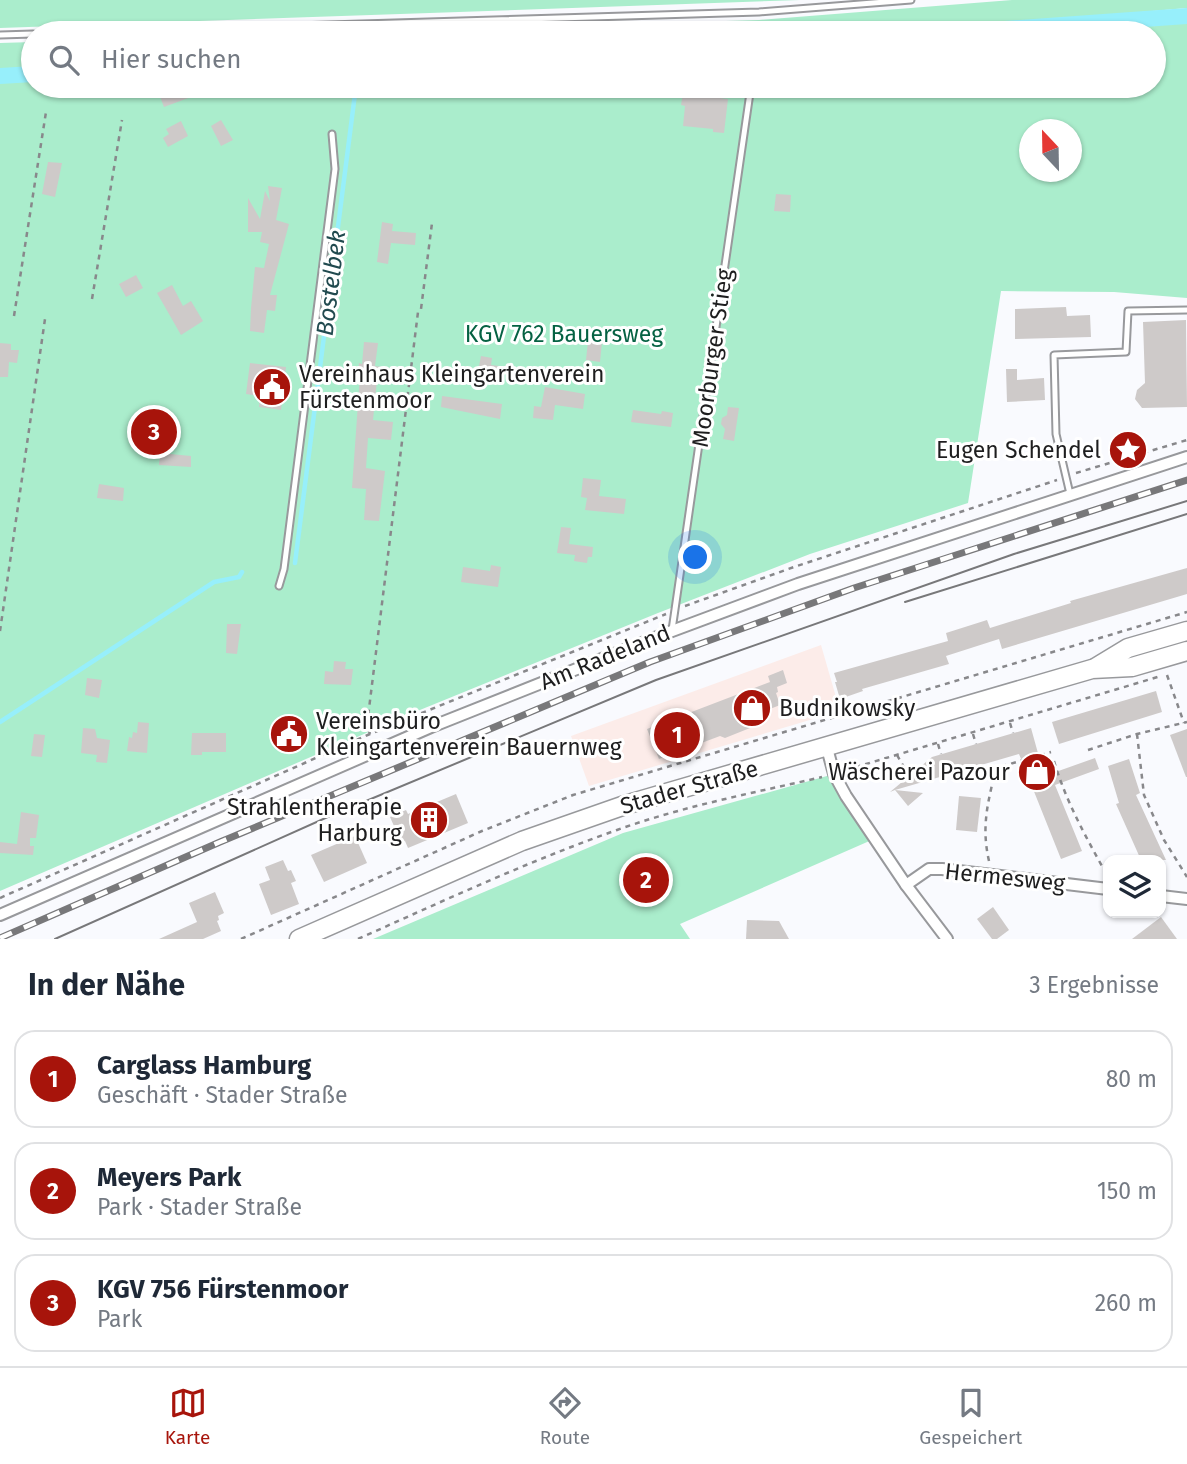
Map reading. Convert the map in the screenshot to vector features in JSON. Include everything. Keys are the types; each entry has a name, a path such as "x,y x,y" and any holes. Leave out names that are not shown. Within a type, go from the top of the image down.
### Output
{"main road":[{"name":"Stader Straße","path":"299,939 522,841 625,805 1092,669 1128,648 1187,631"},
{"name":"Stader Straße","path":"1092,669 1132,667 1187,651"}],"street":[{"name":"Am Radeland","path":"0,915 431,727 672,631 798,584 1187,457"},
{"path":"827,748 835,774 846,796 906,885 947,939"},
{"name":"Hermesweg","path":"906,885 929,869 1103,888"},
{"path":"1166,897 1187,899"}],"lane":[{"path":"459,21 760,12 911,0"},
{"path":"0,35 21,34"},
{"name":"Moorburger Stieg","path":"672,631 749,98"},
{"path":"279,586 284,569 335,169 332,134"},
{"path":"1070,494 1056,434 1054,355 1126,352 1128,311 1187,310"}],"path":[{"path":"14,316 46,112"},
{"path":"92,299 122,120"},
{"path":"370,734 367,725 418,312 421,309 432,223"},
{"path":"0,632 45,319"},
{"path":"241,939 482,831 573,796 1187,612"},
{"path":"358,939 527,865 617,830 686,808 835,774 1177,671"},
{"path":"1088,750 1137,734 1185,723 1167,675"},
{"path":"1010,721 1013,733"},
{"path":"972,733 976,744"},
{"path":"1137,734 1144,794 1164,840 1187,877"},
{"path":"938,743 941,754"},
{"path":"993,875 984,839 984,822 996,768 1051,752"},
{"path":"897,755 909,776"},
{"path":"1054,761 1082,830 1103,868"}],"shaded area":[{"path":"821,645 840,711 589,786 571,736"}],"green space":[{"path":"0,0 800,0 200,21 21,21 21,27 0,28"},
{"path":"1012,0 1187,0 1187,8 1038,21 725,21"},
{"name":"KGV 762 Bauersweg","path":"1187,20 1187,298 1114,292 1001,291 968,503 810,554 658,613 415,712 0,891 0,75 21,74 21,98 1166,98 1166,22"},
{"path":"21,42 21,72 0,73 0,43"},
{"path":"834,774 874,839 680,924 690,939 373,939 623,833"}],"building":[{"path":"161,98 188,98 164,107"},
{"path":"682,98 728,99 724,133 683,126 685,106 681,105"},
{"path":"221,120 233,140 221,146 211,126"},
{"path":"181,121 188,136 168,147 163,138 169,134 166,129"},
{"path":"48,162 62,163 55,197 42,194"},
{"path":"268,186 282,188 276,220 289,224 270,295 277,295 275,311 267,310 264,333 250,331 251,308 255,267 264,268 269,244 260,242 262,232 248,232 248,198 260,219 265,191 270,201"},
{"path":"776,194 791,195 790,212 774,211"},
{"path":"382,222 393,224 392,231 416,233 415,245 391,243 388,264 377,262"},
{"path":"136,275 143,288 126,297 119,284"},
{"path":"172,285 183,306 191,301 203,321 181,335 157,293"},
{"path":"1066,307 1067,316 1090,315 1091,337 1015,339 1015,309"},
{"path":"1186,320 1187,407 1142,408 1135,399 1137,390 1145,383 1143,322"},
{"path":"588,341 602,342 600,362 586,360"},
{"path":"364,342 378,343 375,366 396,369 394,382 377,380 373,420 393,422 391,440 368,438 366,468 385,471 379,521 364,520 366,489 352,488 358,375"},
{"path":"0,343 11,344 11,350 19,350 17,363 9,362 8,377 0,377"},
{"path":"481,356 492,358 491,365 499,366 496,380 477,376"},
{"name":"Vereinhaus Kleingartenverein Fürstenmoor","path":"250,363 286,367 281,410 259,407 260,396 246,394"},
{"path":"1006,369 1017,369 1017,380 1044,378 1045,400 1007,402"},
{"path":"545,387 585,394 583,409 555,405 553,420 533,418 534,406 541,407"},
{"path":"442,396 502,404 500,419 441,407"},
{"path":"728,407 739,408 734,441 723,439 725,429 721,424 722,418 727,415"},
{"path":"633,410 673,413 671,427 631,422"},
{"path":"160,453 191,456 191,467 159,465"},
{"path":"583,478 601,480 599,496 626,499 624,514 585,510 587,498 581,497"},
{"path":"99,484 124,488 123,501 97,498"},
{"path":"561,527 571,528 569,544 593,547 592,557 588,557 587,563 574,561 575,555 557,553"},
{"path":"491,565 501,567 498,587 461,582 463,567 490,571"},
{"path":"1187,568 1187,594 1002,649 999,639 946,656 949,664 862,689 863,691 840,699 834,673 948,641 946,633 987,620 990,628 1071,603 1070,601"},
{"path":"227,624 241,624 237,654 226,653"},
{"path":"334,661 346,662 345,669 353,669 351,685 324,684 325,671 333,672"},
{"path":"783,670 787,683 777,687 780,705 765,711 760,724 659,759 647,729 770,682 768,676"},
{"path":"87,678 102,680 99,698 85,695"},
{"path":"1156,691 1162,712 1059,744 1052,722"},
{"path":"138,722 149,723 147,753 127,751 129,737 132,738 133,732 137,733"},
{"path":"83,728 95,729 97,738 110,740 107,763 96,762 97,755 81,753"},
{"path":"1031,728 1041,764 1046,762 1050,774 1095,758 1099,769 1055,785 1082,851 1061,859 1019,754 890,792 932,757"},
{"path":"1187,729 1187,777 1186,777 1170,735"},
{"path":"192,733 226,733 226,752 191,755"},
{"path":"34,734 45,735 42,757 31,756"},
{"path":"1129,759 1140,793 1136,795 1164,855 1139,855 1116,804 1119,803 1108,766"},
{"path":"895,790 923,793 908,806"},
{"name":"Strahlentherapie Harburg","path":"456,794 468,823 408,848 405,841 401,842 390,817 406,810 408,814"},
{"path":"959,796 981,798 977,832 956,830"},
{"path":"21,812 39,815 36,838 30,838 30,846 34,846 33,855 0,853 0,842 17,844"},
{"path":"355,836 367,863 324,882 311,855"},
{"path":"283,860 296,881 291,883 299,904 271,915 259,884 270,880 265,867"},
{"path":"215,892 224,913 218,916 217,921 221,931 203,939 159,939 197,922 189,903"},
{"path":"993,907 1009,930 997,939 992,939 977,919"},
{"path":"1162,918 1177,939 1132,939"},
{"path":"747,920 779,921 789,939 746,939"}],"waterway":[{"path":"1117,21 1187,16"},
{"path":"0,76 21,75"},
{"name":"Bostelbek","path":"295,563 354,98"},
{"name":"Bostelbek","path":"0,722 214,582 239,577 242,572"}],"tram line":[{"path":"55,939 330,816 656,680 1014,554 1187,501"},
{"path":"905,602 1187,514"}],"railway":[{"path":"0,938 220,842 650,662 854,588 1187,480"}],"place":[{"name":"Vereinhaus Kleingartenverein Fürstenmoor","path":"272,387"},
{"name":"KGV 756 Fürstenmoor","path":"154,432"},
{"name":"Eugen Schendel","path":"1128,450"},
{"name":"Budnikowsky","path":"752,708"},
{"name":"Vereinsbüro Kleingartenverein Bauernweg","path":"289,734"},
{"name":"Carglass Hamburg","path":"677,735"},
{"name":"Wäscherei Pazour","path":"1037,772"},
{"name":"Strahlentherapie Harburg","path":"429,820"},
{"name":"Meyers Park","path":"646,880"}]}
